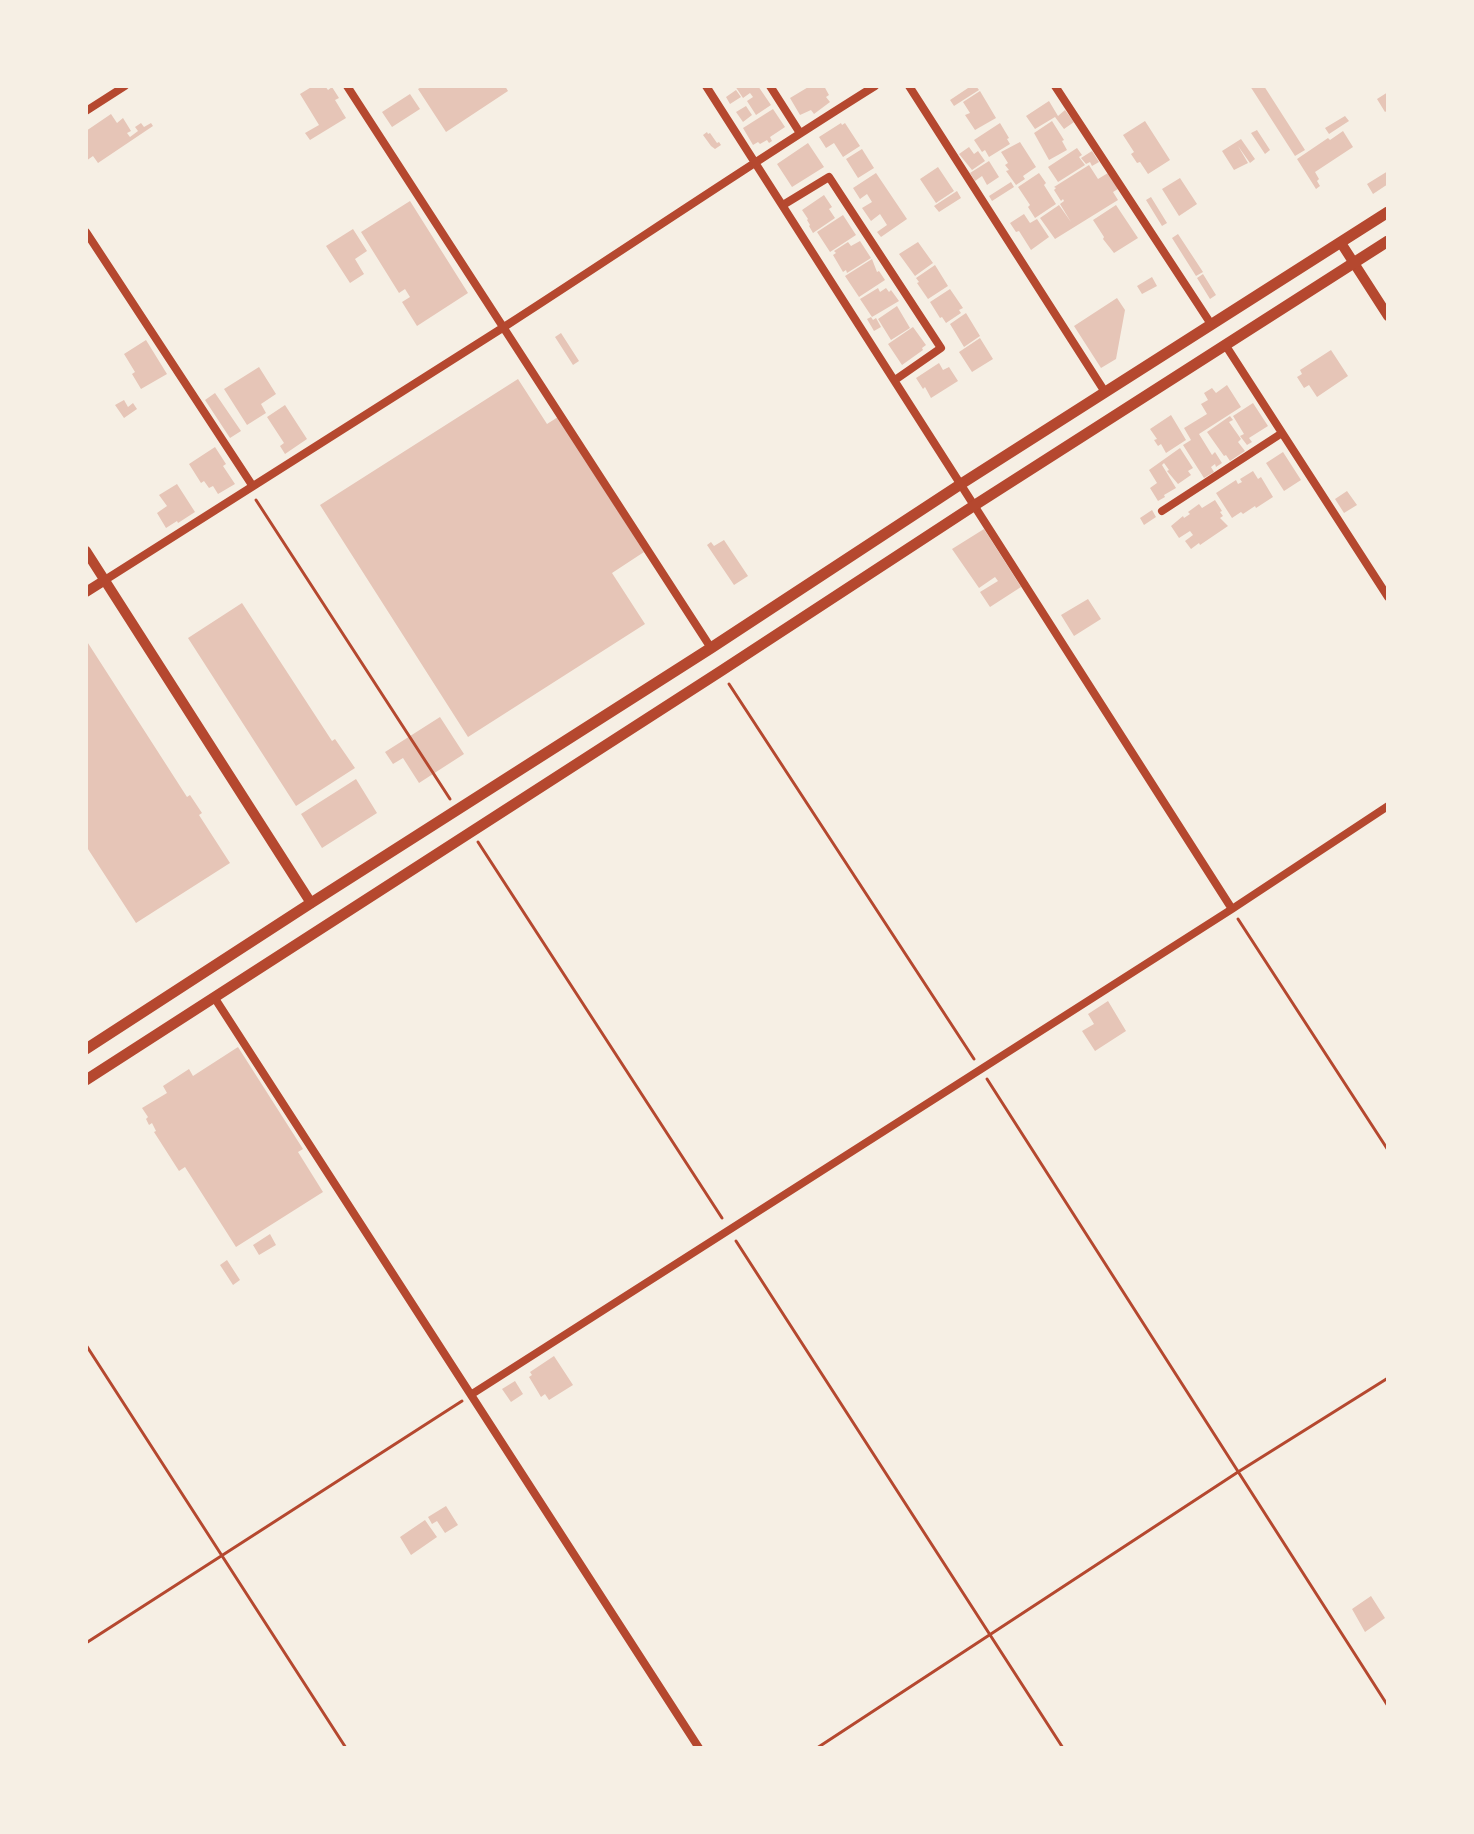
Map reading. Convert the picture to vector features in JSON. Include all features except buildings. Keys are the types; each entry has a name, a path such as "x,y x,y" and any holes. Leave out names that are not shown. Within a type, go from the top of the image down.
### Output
{"main road":[{"path":"86,1049 1388,212"},
{"path":"86,1080 1388,241"}],"street":[{"path":"86,111 125,86"},
{"path":"347,86 711,648"},
{"path":"706,86 1232,909"},
{"path":"770,86 800,133"},
{"path":"86,592 503,328 875,86"},
{"path":"909,86 1105,392"},
{"path":"1055,86 1211,324"},
{"path":"783,205 829,177 941,348 895,380"},
{"path":"86,232 252,485"},
{"path":"1341,243 1388,316"},
{"path":"1226,346 1388,597"},
{"path":"1162,511 1282,433"},
{"path":"86,551 311,903"},
{"path":"472,1394 1232,909 1388,806"},
{"path":"214,997 699,1748"}],"path":[{"path":"252,485 255,498 458,810"},
{"path":"721,671 980,1068 1388,1706"},
{"path":"472,832 1063,1748"},
{"path":"1232,909 1388,1150"},
{"path":"86,1345 346,1748"},
{"path":"817,1748 1238,1472 1388,1378"},
{"path":"86,1643 472,1394"}]}
